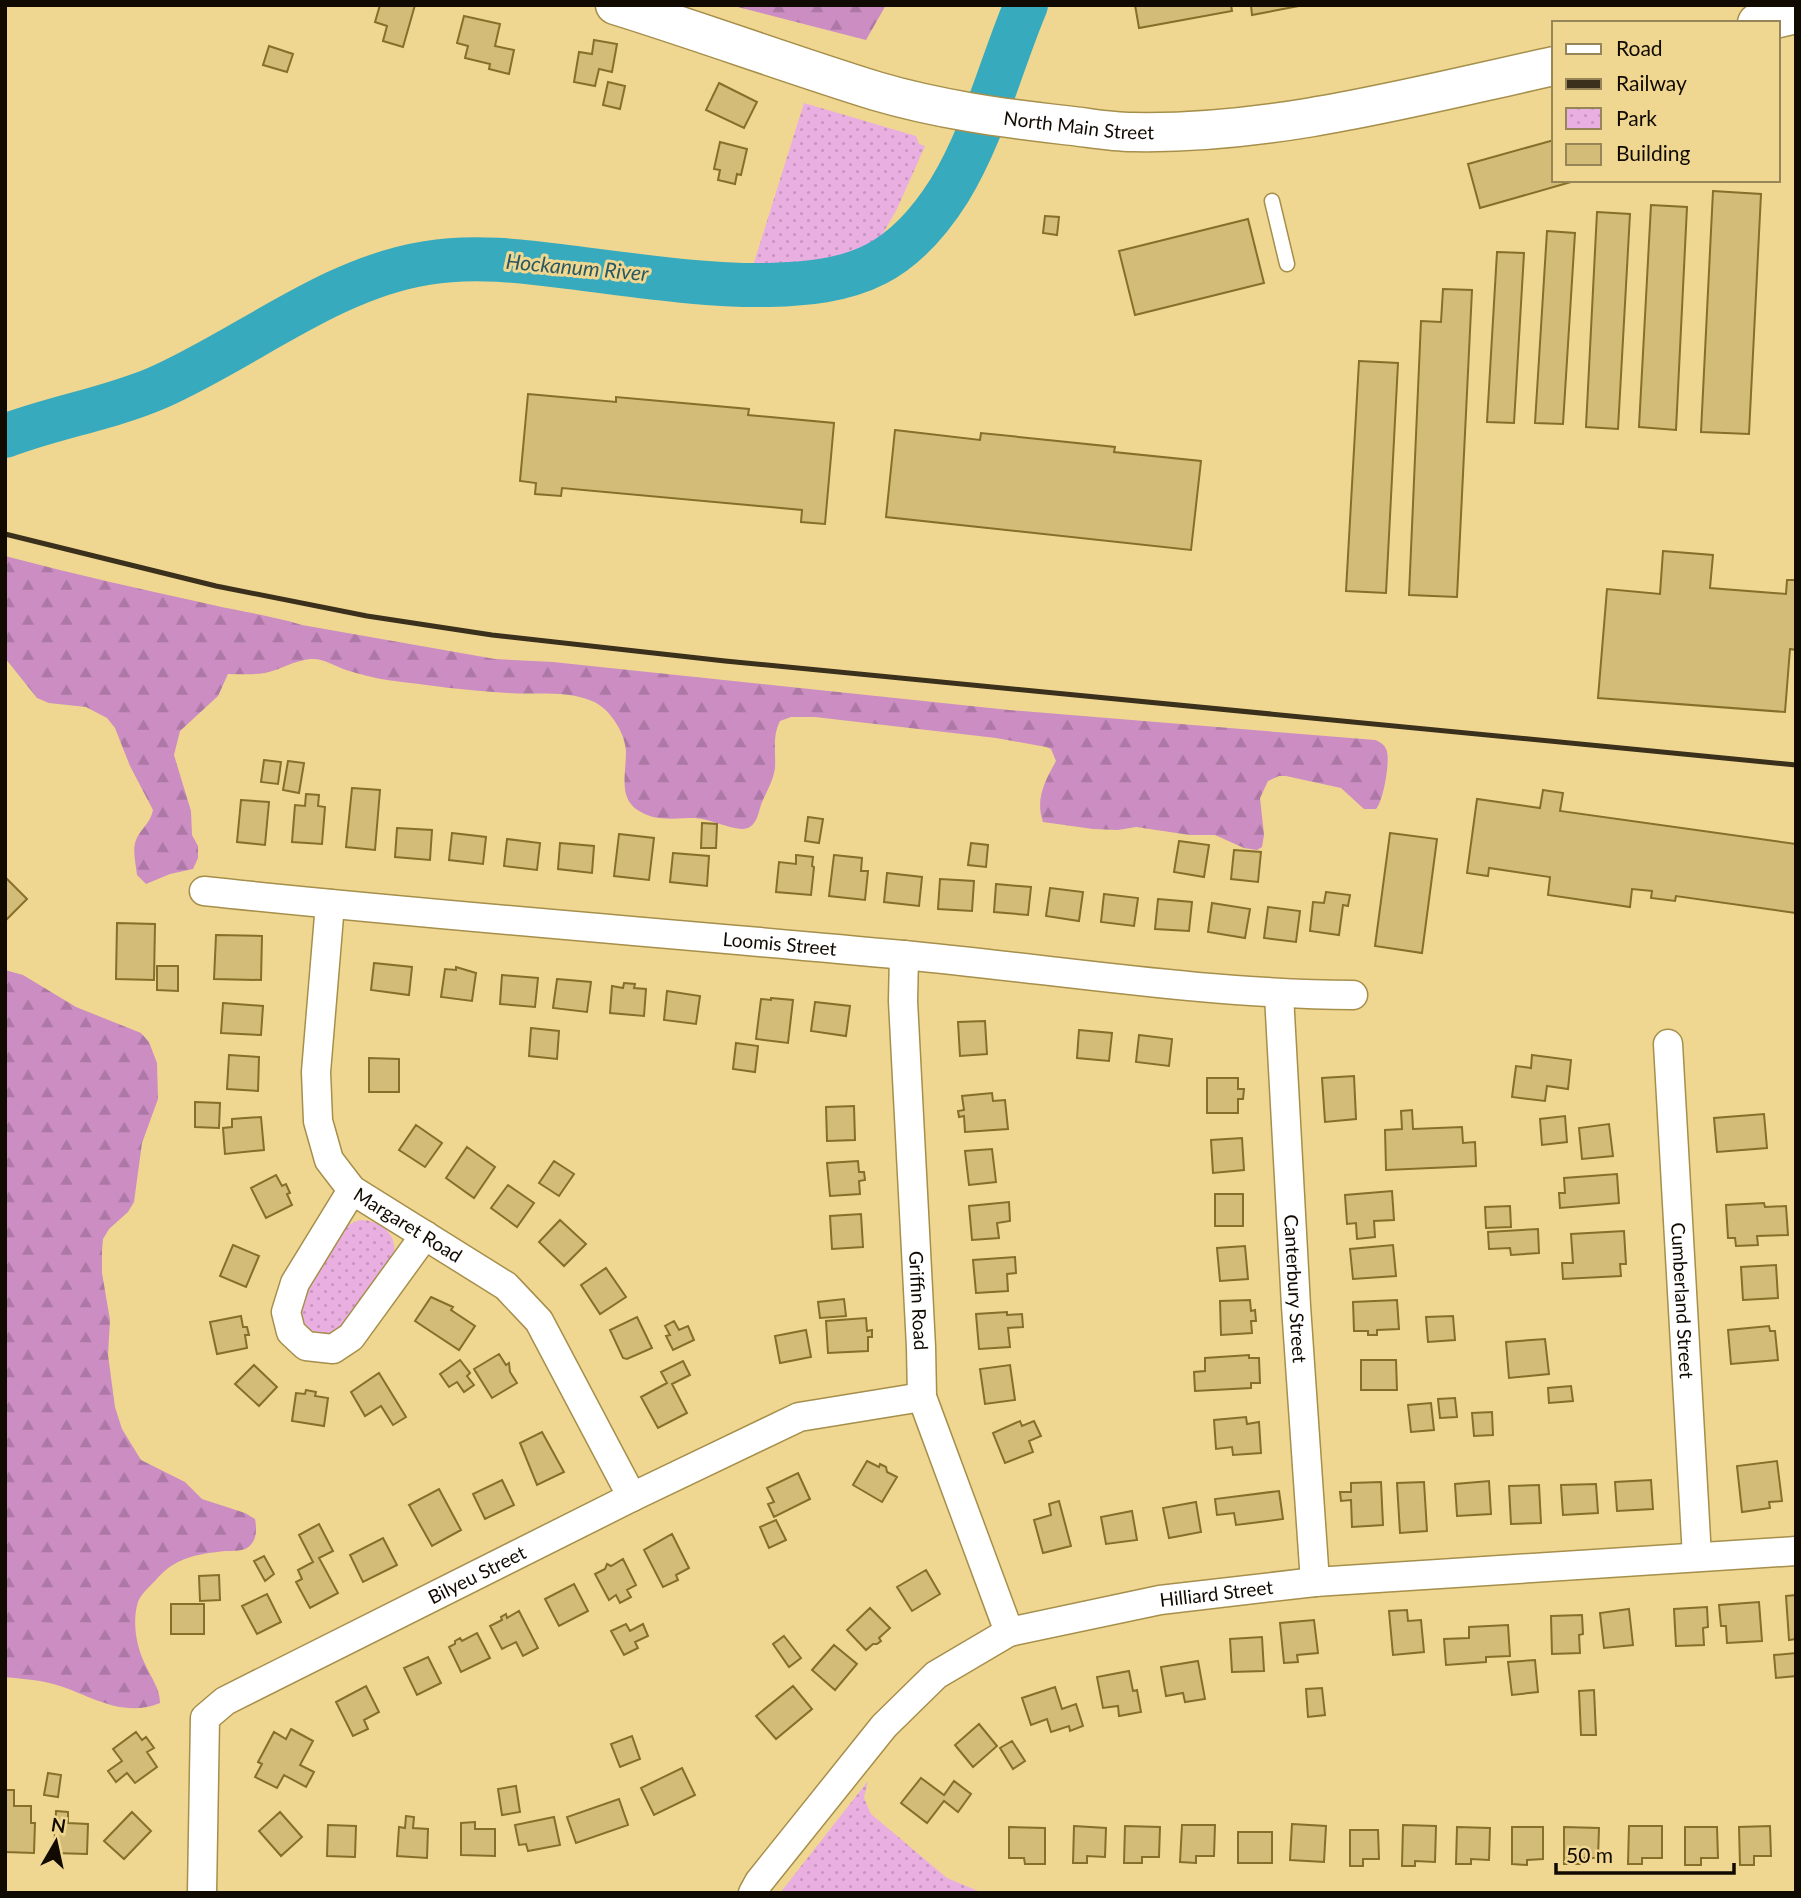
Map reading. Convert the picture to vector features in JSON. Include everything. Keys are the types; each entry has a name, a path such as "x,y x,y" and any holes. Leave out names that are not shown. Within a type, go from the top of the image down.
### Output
{"main road":[{"name":"North Main Street","path":"615,5 878,91 951,108 1021,120 1130,132 1209,131 1368,107 1552,66"},
{"path":"1767,21 1796,15"}],"street":[{"name":"Loomis Street","path":"204,891 904,955 1279,995 1353,995"},
{"name":"Margaret Road","path":"330,904 316,1072 317,1121 329,1160 352,1189 506,1286 539,1321 632,1497"},
{"name":"Griffin Road","path":"904,955 902,1001 922,1397 1009,1632"},
{"name":"Canterbury Street","path":"1279,995 1296,1307 1315,1581"},
{"name":"Cumberland Street","path":"1668,1044 1697,1557"},
{"path":"352,1189 295,1283 286,1312 291,1332 306,1346 333,1349 351,1337 425,1235"},
{"name":"Bilyeu Street","path":"202,1893 205,1718 225,1701 632,1497 799,1417 922,1397"},
{"name":"Hilliard Street","path":"753,1893 824,1797 884,1726 936,1675 1009,1632 1160,1600 1315,1581 1796,1551"}],"lane":[{"path":"1272,201 1287,264"}],"green space":[{"path":"730,5 886,5 866,40"},
{"path":"804,103 916,136 919,144 925,146 897,209 874,249 801,264 752,269"},
{"path":"5,556 302,625 495,659 553,662 1009,710 1375,740 1386,748 1388,765 1381,799 1376,809 1364,809 1341,788 1286,776 1268,781 1260,798 1264,835 1262,847 1257,850 1244,848 1215,835 1190,835 1136,827 1118,830 1093,829 1043,822 1041,798 1056,761 1051,749 1046,747 996,738 815,717 791,717 780,721 775,738 774,773 756,820 751,826 742,829 695,818 653,817 633,806 625,791 626,751 623,737 605,709 592,701 561,694 493,692 387,680 311,659 265,673 228,674 218,696 180,731 174,755 191,811 192,835 198,846 198,858 193,869 170,874 146,884 137,875 134,848 153,810 130,766 115,728 107,718 86,707 49,703 37,698 5,658"},
{"path":"5,970 23,975 76,1007 141,1033 149,1042 157,1063 158,1099 142,1143 134,1202 103,1239 102,1273 110,1320 108,1355 115,1407 122,1429 141,1460 185,1482 202,1499 255,1519 255,1535 247,1548 187,1558 170,1567 139,1599 135,1617 137,1641 160,1698 160,1703 146,1707 121,1707 53,1684 5,1677"},
{"path":"359,1220 379,1224 389,1233 394,1245 393,1257 357,1313 345,1326 331,1334 311,1331 304,1325 298,1304 346,1226"},
{"path":"868,1781 864,1798 871,1814 947,1878 983,1893 780,1893"}],"building":[{"path":"380,5 415,5 403,47 383,41 387,26 375,22"},
{"path":"1135,5 1231,5 1232,11 1139,28"},
{"path":"1251,5 1304,5 1252,15"},
{"path":"464,16 500,24 495,46 514,50 509,74 489,69 490,64 465,58 468,46 457,43"},
{"path":"594,40 617,44 612,72 599,69 595,86 574,82 579,52 592,54"},
{"path":"269,46 293,54 287,72 263,65"},
{"path":"608,82 625,86 620,109 603,105"},
{"path":"719,83 757,102 744,128 706,110"},
{"path":"1552,141 1552,182 1571,182 1480,208 1468,164"},
{"path":"720,142 747,149 741,175 737,174 735,184 718,180 720,170 714,169"},
{"path":"1713,191 1761,194 1749,434 1701,432"},
{"path":"1651,205 1687,207 1676,430 1639,427"},
{"path":"1597,212 1630,214 1618,429 1586,427"},
{"path":"1045,216 1059,217 1057,235 1043,233"},
{"path":"1248,219 1264,283 1135,315 1119,251"},
{"path":"1547,231 1575,233 1563,424 1535,423"},
{"path":"1497,252 1524,253 1514,423 1487,422"},
{"path":"1443,289 1472,290 1457,597 1409,595 1421,321 1441,322"},
{"path":"1359,361 1398,363 1386,593 1346,591"},
{"path":"528,394 616,402 616,397 749,409 748,415 834,423 825,524 801,522 802,510 562,488 561,496 535,494 536,483 520,481"},
{"path":"895,430 980,440 981,433 1115,447 1114,452 1201,461 1191,550 886,517"},
{"path":"1663,551 1713,555 1710,588 1786,594 1787,580 1796,580 1796,650 1790,649 1785,712 1598,698 1607,589 1660,594"},
{"path":"264,760 281,762 278,784 261,782"},
{"path":"288,761 304,763 299,793 283,790"},
{"path":"352,788 380,790 375,850 346,847"},
{"path":"1543,790 1563,793 1560,811 1796,844 1796,913 1676,896 1675,901 1651,898 1652,891 1632,889 1630,907 1548,895 1550,877 1489,868 1488,876 1467,873 1477,799 1540,808"},
{"path":"306,794 319,795 318,806 325,807 322,844 292,842 295,805 305,806"},
{"path":"241,800 269,802 265,845 237,842"},
{"path":"808,817 823,819 819,843 805,841"},
{"path":"702,823 717,824 716,848 701,848"},
{"path":"397,828 432,830 430,860 395,857"},
{"path":"452,833 486,837 483,864 449,860"},
{"path":"1390,833 1437,839 1422,953 1375,946"},
{"path":"619,834 654,838 649,880 614,876"},
{"path":"507,839 540,843 537,870 504,866"},
{"path":"1179,841 1209,845 1204,877 1174,872"},
{"path":"560,843 594,846 592,873 558,869"},
{"path":"971,843 988,845 986,867 968,865"},
{"path":"1234,850 1261,852 1258,882 1231,879"},
{"path":"673,853 709,856 707,886 670,882"},
{"path":"796,855 813,857 811,895 776,892 779,862 796,864"},
{"path":"834,855 862,858 861,871 868,871 865,900 829,896"},
{"path":"887,873 922,877 919,906 884,902"},
{"path":"5,877 27,899 5,921"},
{"path":"940,879 974,881 972,911 938,909"},
{"path":"996,884 1031,887 1028,915 994,912"},
{"path":"1050,888 1083,892 1079,921 1046,916"},
{"path":"1326,892 1350,895 1348,906 1343,905 1339,935 1310,931 1313,902 1324,903"},
{"path":"1104,894 1138,898 1134,926 1101,922"},
{"path":"1158,899 1192,902 1189,931 1155,929"},
{"path":"1212,903 1250,909 1245,938 1208,932"},
{"path":"1268,907 1300,911 1296,942 1264,938"},
{"path":"117,923 155,924 154,980 116,979"},
{"path":"216,935 262,936 261,980 214,979"},
{"path":"374,963 412,967 409,995 371,990"},
{"path":"157,966 178,966 178,991 157,990"},
{"path":"456,967 476,973 472,1001 441,997 445,969 456,970"},
{"path":"502,975 538,978 535,1007 500,1004"},
{"path":"557,979 591,982 587,1012 553,1008"},
{"path":"624,983 635,984 634,988 646,989 644,1016 610,1013 612,986 623,988"},
{"path":"667,991 700,996 696,1024 664,1020"},
{"path":"761,999 793,1000 788,1043 756,1039"},
{"path":"815,1002 850,1006 846,1036 811,1031"},
{"path":"223,1003 263,1006 261,1035 221,1033"},
{"path":"985,1021 987,1054 960,1056 958,1022"},
{"path":"531,1028 559,1031 557,1059 529,1056"},
{"path":"1079,1030 1112,1033 1109,1061 1077,1058"},
{"path":"1139,1035 1172,1039 1169,1066 1136,1062"},
{"path":"736,1043 758,1046 755,1072 733,1069"},
{"path":"229,1055 259,1057 258,1091 227,1089"},
{"path":"1532,1055 1571,1060 1568,1089 1547,1086 1545,1101 1512,1097 1516,1066 1531,1068"},
{"path":"369,1058 399,1059 399,1092 369,1092"},
{"path":"1354,1076 1356,1119 1325,1122 1322,1078"},
{"path":"1207,1078 1238,1078 1238,1089 1244,1089 1243,1099 1238,1099 1238,1113 1207,1113"},
{"path":"992,1093 993,1101 1005,1100 1008,1129 965,1132 964,1116 959,1117 958,1111 964,1110 962,1096"},
{"path":"195,1102 220,1103 219,1128 195,1127"},
{"path":"854,1106 855,1140 827,1141 826,1107"},
{"path":"1412,1110 1413,1129 1462,1127 1463,1143 1475,1142 1476,1166 1386,1170 1385,1130 1402,1129 1401,1111"},
{"path":"1764,1114 1767,1148 1717,1152 1714,1118"},
{"path":"1565,1116 1567,1142 1542,1145 1540,1119"},
{"path":"261,1117 264,1150 225,1154 223,1128 232,1127 232,1119"},
{"path":"1609,1124 1613,1156 1582,1159 1579,1128"},
{"path":"416,1125 442,1143 425,1167 399,1150"},
{"path":"1242,1138 1244,1170 1213,1173 1211,1140"},
{"path":"467,1147 495,1167 474,1198 446,1178"},
{"path":"992,1149 996,1182 969,1185 965,1151"},
{"path":"554,1161 574,1174 559,1196 539,1183"},
{"path":"858,1161 859,1172 864,1172 865,1180 859,1181 860,1194 830,1196 827,1163"},
{"path":"1617,1174 1619,1203 1560,1208 1559,1193 1565,1193 1564,1178"},
{"path":"276,1175 282,1186 286,1184 292,1205 266,1218 251,1188"},
{"path":"508,1185 534,1203 517,1227 491,1208"},
{"path":"1392,1191 1394,1220 1374,1221 1375,1237 1357,1239 1356,1223 1347,1224 1345,1195"},
{"path":"1215,1194 1243,1194 1243,1226 1215,1226"},
{"path":"1009,1202 1010,1221 997,1223 999,1238 972,1240 969,1206"},
{"path":"1764,1203 1765,1207 1786,1206 1788,1235 1757,1236 1758,1245 1736,1246 1735,1238 1728,1238 1726,1205"},
{"path":"1510,1206 1511,1227 1486,1228 1485,1207"},
{"path":"861,1214 863,1247 832,1249 830,1216"},
{"path":"560,1220 586,1244 564,1266 539,1242"},
{"path":"1538,1229 1539,1253 1511,1255 1510,1248 1489,1249 1488,1232"},
{"path":"1624,1231 1626,1264 1620,1264 1621,1276 1563,1279 1562,1263 1573,1263 1571,1234"},
{"path":"233,1245 259,1256 246,1287 220,1276"},
{"path":"1393,1245 1396,1276 1353,1279 1350,1249"},
{"path":"1245,1246 1248,1279 1220,1281 1217,1248"},
{"path":"1015,1257 1016,1273 1007,1274 1008,1291 976,1293 973,1260"},
{"path":"1776,1265 1778,1298 1743,1300 1741,1267"},
{"path":"606,1268 626,1297 600,1314 581,1285"},
{"path":"431,1297 453,1307 451,1310 475,1326 459,1350 415,1321"},
{"path":"844,1299 846,1316 820,1318 818,1302"},
{"path":"1250,1300 1256,1321 1251,1321 1252,1333 1221,1335 1220,1301"},
{"path":"1397,1300 1399,1329 1377,1330 1377,1335 1368,1335 1368,1331 1354,1331 1353,1302"},
{"path":"1007,1312 1007,1315 1022,1314 1023,1327 1008,1328 1010,1347 979,1349 976,1314"},
{"path":"241,1316 243,1327 247,1327 249,1335 245,1335 247,1348 217,1354 210,1322"},
{"path":"1453,1316 1455,1340 1428,1342 1426,1317"},
{"path":"637,1317 652,1348 627,1359 623,1358 610,1330"},
{"path":"866,1318 867,1331 872,1330 872,1337 868,1337 868,1351 828,1353 826,1321"},
{"path":"674,1321 679,1330 688,1326 694,1340 673,1350 666,1336 670,1335 665,1326"},
{"path":"1769,1326 1770,1331 1775,1331 1778,1360 1731,1364 1728,1330"},
{"path":"806,1330 811,1357 780,1363 775,1336"},
{"path":"1545,1339 1549,1374 1509,1378 1506,1342"},
{"path":"499,1354 506,1365 509,1363 510,1372 517,1383 492,1398 474,1369"},
{"path":"1249,1355 1249,1358 1259,1358 1260,1383 1251,1383 1251,1388 1195,1391 1194,1372 1205,1371 1205,1358"},
{"path":"460,1360 470,1373 467,1376 474,1385 464,1392 457,1382 449,1387 440,1374"},
{"path":"1361,1360 1396,1360 1397,1390 1361,1390"},
{"path":"683,1361 690,1375 672,1384 687,1413 658,1428 641,1397 667,1383 661,1372"},
{"path":"254,1365 277,1387 259,1406 235,1384"},
{"path":"1010,1365 1015,1400 985,1404 980,1369"},
{"path":"379,1373 406,1417 393,1425 381,1406 365,1416 351,1392"},
{"path":"1571,1386 1573,1401 1549,1403 1548,1388"},
{"path":"306,1390 316,1392 315,1396 328,1398 324,1426 292,1421 296,1393 305,1394"},
{"path":"1455,1398 1457,1417 1440,1418 1438,1399"},
{"path":"1431,1403 1434,1430 1411,1432 1408,1405"},
{"path":"1492,1412 1493,1435 1474,1436 1472,1413"},
{"path":"1246,1417 1247,1424 1259,1422 1261,1453 1233,1455 1232,1447 1216,1449 1214,1420"},
{"path":"1020,1421 1022,1426 1034,1421 1041,1436 1029,1441 1033,1452 1005,1463 993,1433"},
{"path":"542,1432 564,1472 537,1485 520,1443"},
{"path":"867,1461 879,1467 880,1464 886,1467 887,1472 897,1477 882,1502 853,1485"},
{"path":"1777,1461 1782,1501 1769,1502 1770,1508 1742,1512 1737,1466"},
{"path":"798,1473 810,1499 774,1517 768,1504 774,1502 767,1488"},
{"path":"502,1480 514,1505 485,1519 473,1494"},
{"path":"1651,1480 1653,1509 1617,1511 1615,1482"},
{"path":"1489,1481 1491,1514 1457,1516 1455,1484"},
{"path":"1381,1482 1383,1525 1352,1527 1351,1500 1341,1501 1340,1492 1351,1492 1351,1483"},
{"path":"1424,1482 1427,1531 1400,1533 1397,1483"},
{"path":"1596,1484 1598,1513 1563,1515 1561,1485"},
{"path":"1539,1485 1541,1523 1511,1524 1509,1486"},
{"path":"439,1489 461,1530 432,1546 409,1505"},
{"path":"1279,1491 1283,1519 1236,1525 1234,1513 1217,1515 1215,1499"},
{"path":"1059,1501 1071,1546 1043,1553 1034,1520 1051,1515 1049,1504"},
{"path":"1196,1502 1201,1532 1169,1538 1163,1508"},
{"path":"1132,1511 1137,1540 1106,1544 1101,1517"},
{"path":"776,1520 786,1540 769,1548 760,1527"},
{"path":"319,1524 333,1551 319,1558 338,1593 310,1608 296,1582 302,1579 298,1570 313,1562 299,1535"},
{"path":"672,1534 689,1568 676,1575 678,1580 663,1587 644,1550"},
{"path":"383,1538 397,1565 363,1582 350,1555"},
{"path":"264,1556 274,1574 265,1581 254,1561"},
{"path":"623,1559 636,1585 627,1590 631,1597 620,1603 616,1595 609,1600 595,1574 605,1569 607,1564 611,1566"},
{"path":"926,1570 940,1594 912,1611 897,1587"},
{"path":"219,1575 220,1600 200,1601 199,1576"},
{"path":"574,1584 588,1611 559,1626 545,1599"},
{"path":"267,1594 281,1622 257,1634 242,1606"},
{"path":"1796,1595 1796,1639 1789,1640 1786,1596"},
{"path":"1759,1602 1762,1641 1727,1643 1726,1626 1721,1626 1719,1605"},
{"path":"171,1604 204,1604 204,1634 171,1634"},
{"path":"1707,1607 1708,1627 1703,1628 1704,1645 1676,1646 1674,1609"},
{"path":"870,1608 890,1628 879,1638 881,1641 866,1650 847,1630"},
{"path":"1629,1609 1633,1645 1604,1648 1600,1613"},
{"path":"1407,1610 1408,1621 1421,1620 1424,1652 1393,1655 1389,1611"},
{"path":"519,1611 538,1648 523,1656 516,1642 502,1649 490,1626 502,1620 501,1617 506,1614 507,1618"},
{"path":"1582,1615 1580,1653 1552,1654 1551,1616"},
{"path":"1314,1620 1318,1653 1297,1655 1298,1662 1284,1663 1280,1623"},
{"path":"626,1624 630,1631 643,1624 648,1636 635,1642 638,1648 624,1655 611,1631"},
{"path":"1508,1625 1510,1656 1486,1657 1486,1662 1446,1665 1444,1639 1469,1638 1469,1627"},
{"path":"477,1633 490,1658 461,1672 449,1647 460,1638 462,1641"},
{"path":"784,1636 801,1658 789,1667 773,1644"},
{"path":"1262,1637 1264,1671 1232,1672 1230,1639"},
{"path":"834,1645 857,1664 835,1690 812,1670"},
{"path":"1796,1653 1796,1676 1776,1678 1774,1655"},
{"path":"428,1657 441,1683 417,1695 404,1668"},
{"path":"1535,1660 1538,1692 1512,1695 1508,1662"},
{"path":"1198,1661 1205,1699 1185,1702 1183,1693 1166,1696 1161,1667"},
{"path":"1129,1671 1133,1691 1137,1690 1141,1712 1119,1716 1118,1706 1103,1708 1097,1677"},
{"path":"366,1686 379,1712 364,1720 368,1729 353,1736 336,1702"},
{"path":"793,1686 812,1709 776,1739 756,1716"},
{"path":"1055,1687 1062,1709 1076,1704 1083,1726 1070,1731 1069,1726 1051,1732 1047,1719 1031,1725 1022,1698"},
{"path":"1322,1688 1325,1715 1308,1717 1306,1689"},
{"path":"1594,1690 1596,1735 1581,1735 1579,1691"},
{"path":"979,1724 997,1746 973,1767 955,1745"},
{"path":"291,1729 313,1741 300,1765 314,1772 306,1787 284,1775 277,1788 255,1777 262,1764 258,1762 274,1732 286,1739"},
{"path":"136,1732 142,1740 146,1737 154,1748 147,1752 157,1767 135,1783 127,1773 116,1782 108,1771 122,1761 113,1749"},
{"path":"632,1736 640,1759 620,1767 611,1744"},
{"path":"1012,1741 1025,1761 1013,1769 1000,1748"},
{"path":"682,1768 695,1795 654,1815 641,1788"},
{"path":"48,1773 61,1775 58,1797 44,1795"},
{"path":"921,1778 944,1795 954,1781 971,1794 958,1812 944,1801 927,1823 901,1803"},
{"path":"516,1786 520,1812 502,1815 498,1789"},
{"path":"5,1790 14,1790 14,1806 31,1806 31,1823 35,1823 34,1853 5,1852"},
{"path":"619,1799 628,1825 576,1843 567,1817"},
{"path":"56,1811 68,1812 68,1823 88,1824 87,1854 54,1853"},
{"path":"132,1812 151,1831 124,1859 104,1841"},
{"path":"280,1812 302,1837 281,1856 259,1831"},
{"path":"406,1816 414,1817 413,1828 428,1829 427,1858 397,1856 399,1827 405,1828"},
{"path":"554,1817 560,1845 528,1851 526,1844 519,1845 515,1825"},
{"path":"475,1822 475,1829 495,1829 495,1856 461,1855 461,1823"},
{"path":"1292,1824 1326,1826 1324,1862 1290,1860"},
{"path":"328,1825 356,1826 355,1857 327,1856"},
{"path":"1182,1825 1215,1825 1214,1856 1196,1856 1196,1863 1180,1862"},
{"path":"1403,1825 1436,1826 1435,1862 1415,1861 1415,1866 1402,1866"},
{"path":"1074,1826 1106,1828 1105,1857 1087,1856 1087,1863 1073,1863"},
{"path":"1125,1826 1160,1827 1159,1857 1142,1857 1142,1863 1124,1863"},
{"path":"1629,1826 1662,1826 1662,1858 1642,1858 1642,1864 1628,1864"},
{"path":"1770,1826 1771,1856 1754,1856 1754,1865 1740,1865 1739,1827"},
{"path":"1009,1827 1045,1828 1045,1864 1025,1864 1024,1858 1009,1858"},
{"path":"1457,1827 1490,1828 1489,1860 1471,1859 1471,1864 1456,1864"},
{"path":"1512,1827 1543,1827 1543,1859 1527,1860 1527,1865 1512,1864"},
{"path":"1564,1827 1599,1828 1598,1858 1580,1858 1580,1864 1564,1864"},
{"path":"1685,1827 1717,1827 1718,1858 1701,1858 1701,1865 1685,1865"},
{"path":"1350,1830 1378,1830 1379,1859 1363,1859 1363,1866 1350,1866"},
{"path":"1238,1832 1272,1832 1272,1863 1238,1863"}],"waterway":[{"name":"Hockanum River","path":"5,436 120,402 157,388 356,283 427,263 462,259 498,260 744,285 810,282 863,270 887,258 908,242 926,223 949,191 982,123 1026,5"}],"railway":[{"path":"5,534 216,586 367,616 492,635 725,661 1796,765"}]}
